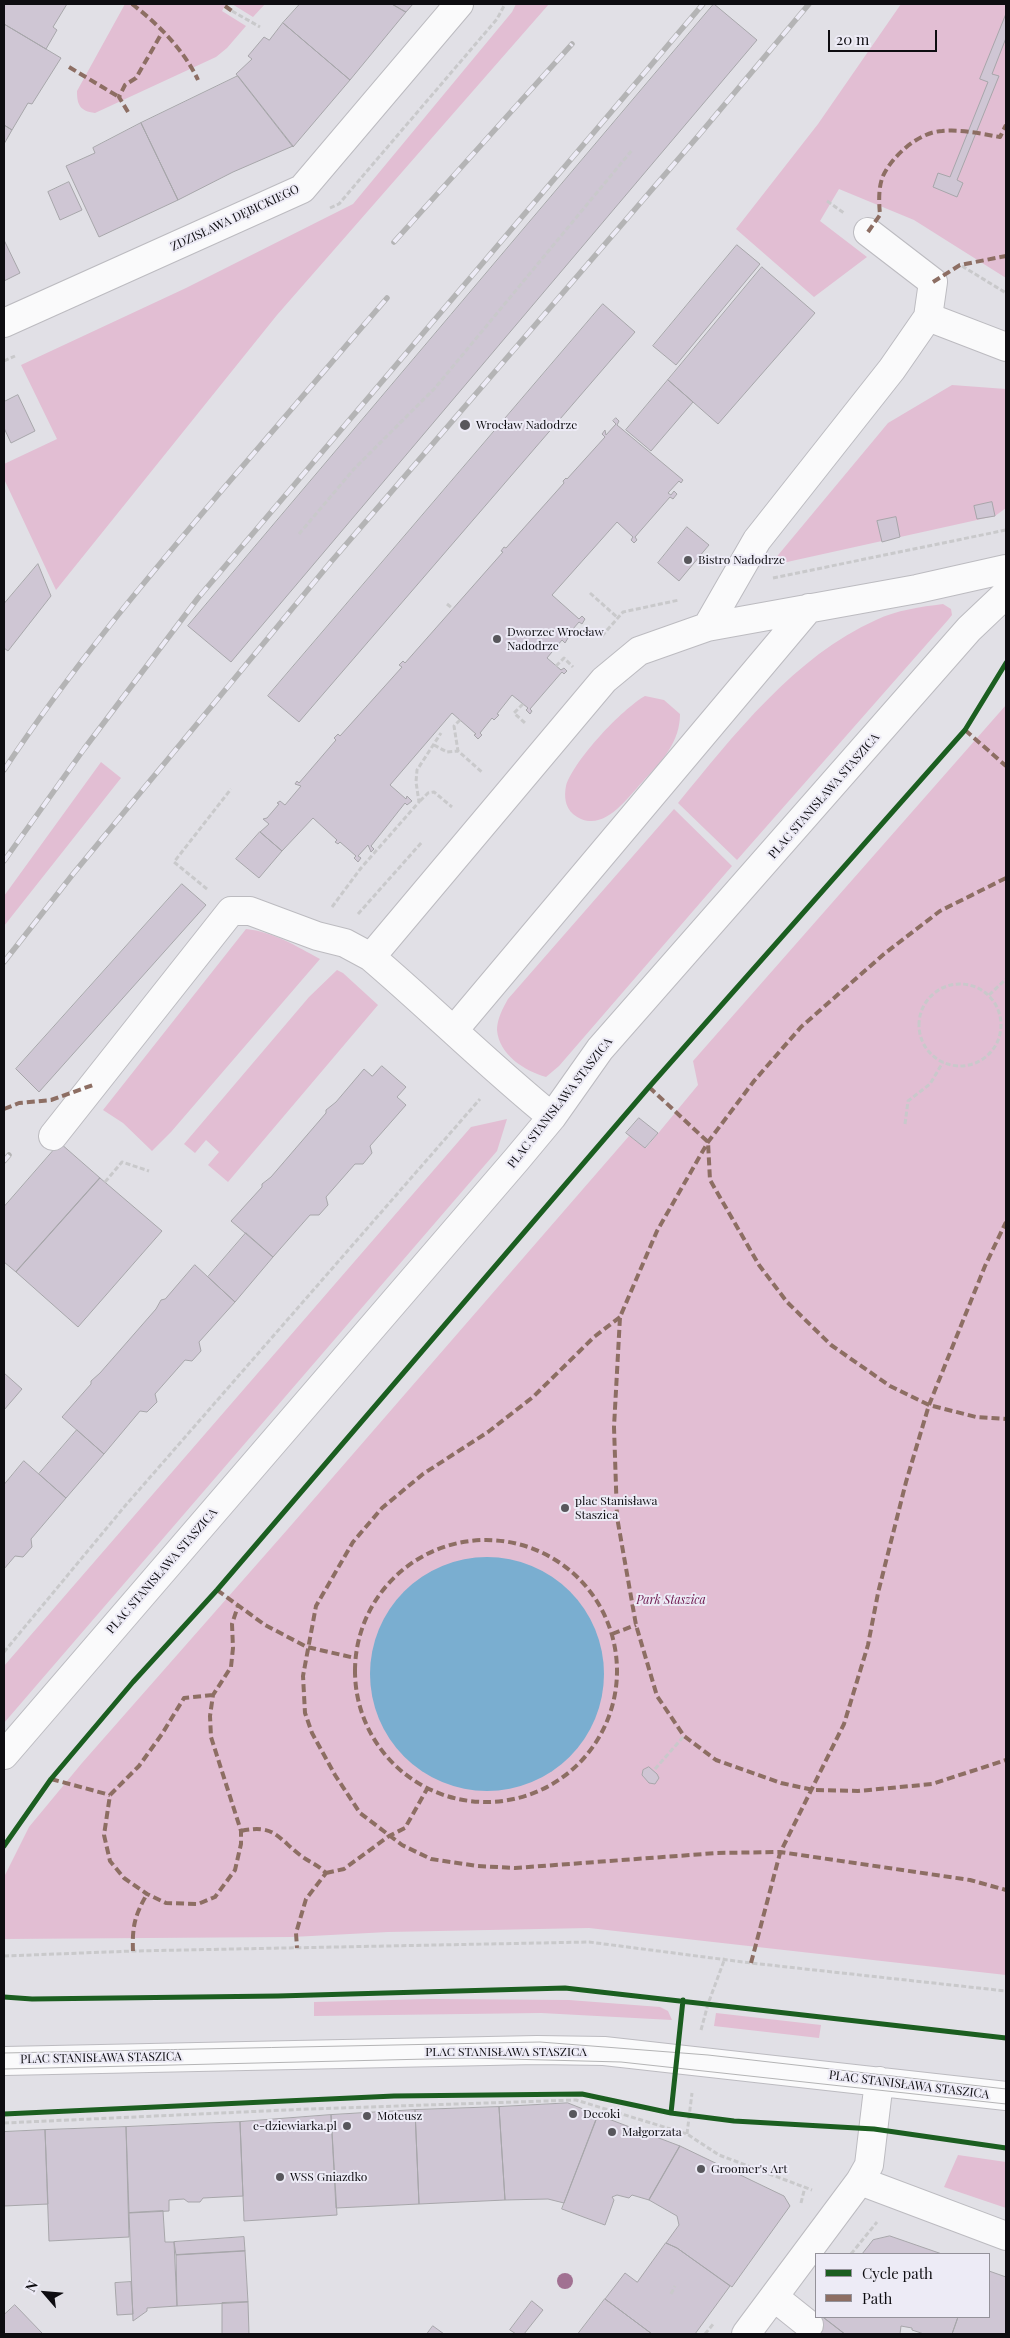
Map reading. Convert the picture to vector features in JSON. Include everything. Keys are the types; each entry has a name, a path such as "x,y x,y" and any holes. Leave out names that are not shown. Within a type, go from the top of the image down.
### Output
{"street":[{"name":"ZDZISŁAWA DĘBICKIEGO","path":"4,323 302,189 458,4"},
{"path":"707,627 757,540 892,369 928,317 933,282 868,232"},
{"path":"928,317 1006,347"},
{"path":"371,957 604,680 639,651 707,627 917,589 1006,569"},
{"name":"PLAC STANISŁAWA STASZICA","path":"4,1755 552,1117 600,1049 963,636 1006,594"},
{"path":"454,1030 808,608"},
{"path":"53,1136 231,911 250,911 317,936 345,943 371,957 454,1030 501,1076 552,1117"},
{"name":"PLAC STANISŁAWA STASZICA","path":"4,2061 537,2050 594,2051 1006,2096"},
{"path":"746,2334 844,2204 869,2165 879,2082"},
{"path":"860,2181 1006,2236"},
{"path":"774,2298 810,2325"}],"path":[{"path":"232,10 260,27"},
{"path":"299,534 354,469 435,388 633,149"},
{"path":"978,536 1006,530"},
{"path":"590,593 618,618"},
{"path":"447,604 453,609"},
{"path":"556,666 564,658 574,667"},
{"path":"523,704 514,713 526,723"},
{"path":"458,752 454,726 460,720"},
{"path":"419,802 416,782 417,770 441,733"},
{"path":"434,744 447,752 458,752 483,773"},
{"path":"196,879 174,862 230,788"},
{"path":"317,936 328,912 360,868 428,793 434,792 452,807"},
{"path":"989,995 1006,979"},
{"path":"961,983 974,986 989,995 999,1014 1000,1034 993,1050 976,1062 960,1066 943,1062 935,1057 925,1046 919,1029 921,1010 930,997 946,986 961,983"},
{"path":"905,1124 908,1101 930,1084 943,1062"},
{"path":"4,1652 125,1506 501,1076"},
{"path":"105,1182 122,1162 149,1171"},
{"path":"655,1769 684,1736"},
{"path":"4,1956 142,1950 589,1942 1006,1991"},
{"path":"708,2004 725,1958"},
{"path":"700,2002 717,2004"},
{"path":"544,2094 582,2094"},
{"path":"4,2123 308,2109 576,2100 687,2134 719,2155 762,2170 879,2219"},
{"path":"680,2114 698,2116"},
{"path":"671,2294 675,2286"}],"green space":[{"path":"125,4 226,4 222,11 246,26 227,48 216,57 95,113 86,111 79,104 77,91"},
{"path":"232,4 265,4 253,17"},
{"path":"516,4 549,4 277,315 56,590 4,479 4,464 57,439 21,365 186,288 353,204 512,12"},
{"path":"901,4 1006,4 1006,278 914,220 839,189 820,221 867,257 814,297 736,229 818,124"},
{"path":"952,385 1006,389 1006,508 995,516 769,566 888,423"},
{"path":"943,604 951,609 952,615 948,620 737,860 678,803 743,725 792,676 819,654 846,635 876,620 909,609"},
{"path":"645,696 664,700 680,714 677,733 669,750 652,772 622,804 604,818 594,821 584,820 573,814 568,808 565,797 566,786 578,763 612,723"},
{"name":"Park Staszica","path":"1006,705 1006,1975 589,1928 388,1932 292,1937 4,1939 4,1877 29,1827 82,1763 629,1136 646,1148 698,1085 693,1061"},
{"path":"101,762 121,778 4,926 4,896"},
{"path":"674,809 732,866 559,1066 546,1077 530,1071 514,1061 499,1039 498,1022 508,999"},
{"path":"246,929 275,936 320,959 171,1132 152,1151 123,1123 103,1110"},
{"path":"337,970 343,973 378,1005 228,1182 208,1165 219,1152 206,1140 195,1153 184,1144 309,997"},
{"path":"507,1119 497,1151 4,1723 4,1666 471,1127"},
{"path":"430,1999 569,2000 660,2007 668,2011 672,2020 541,2013 314,2016 314,2002"},
{"path":"716,2013 821,2025 819,2038 714,2026"},
{"path":"958,2155 1006,2162 1006,2208 944,2187"}],"water":[{"path":"475,1557 499,1557 532,1565 542,1570 562,1583 578,1599 596,1629 604,1662 604,1686 596,1719 578,1749 562,1765 532,1783 499,1791 475,1791 442,1783 432,1778 412,1765 396,1749 378,1719 370,1686 370,1662 378,1629 383,1619 396,1599 412,1583 442,1565"}],"building":[{"path":"4,4 67,4 53,27 57,30 46,49 4,24"},
{"path":"300,4 392,4 406,12 350,80 283,23"},
{"path":"392,4 413,4 406,12"},
{"path":"714,4 757,40 231,662 188,626"},
{"path":"1006,14 1006,38 992,74 999,76 957,180 963,183 957,197 933,187 938,173 950,177 988,82 980,79"},
{"path":"283,23 350,80 293,147 236,74 252,59 248,56 264,37 269,40"},
{"path":"4,24 61,58 32,104 28,103 12,130 4,125"},
{"path":"238,76 293,146 233,172 178,200 141,123"},
{"path":"141,123 178,200 99,237 66,166 95,153 93,148"},
{"path":"4,125 12,130 4,144"},
{"path":"69,182 82,210 60,220 48,192"},
{"path":"4,240 20,273 4,281"},
{"path":"737,245 760,264 676,365 653,346"},
{"path":"762,267 815,313 718,424 668,380"},
{"path":"603,304 635,332 299,722 268,696"},
{"path":"668,380 693,402 651,451 626,430"},
{"path":"18,395 35,431 11,443 4,428 4,402"},
{"name":"Dworzec Wrocław Nadodrze","path":"616,418 619,421 617,425 683,480 681,483 679,481 668,493 671,495 674,491 677,494 673,499 670,497 635,537 637,540 634,543 631,540 633,537 617,522 552,595 579,619 582,616 585,619 582,624 579,622 566,637 568,638 565,643 562,640 547,658 561,670 564,668 567,671 564,674 562,672 530,709 532,711 530,714 526,710 528,708 512,695 497,714 499,715 494,720 492,718 480,733 482,735 478,739 474,735 476,734 452,713 390,785 406,799 407,796 412,801 407,805 405,803 371,846 374,849 371,852 368,845 358,856 361,858 358,862 354,858 356,856 340,842 338,844 335,842 337,840 313,818 282,851 260,832 269,824 263,819 267,818 280,801 285,805 301,786 295,784 297,781 299,783 336,740 334,738 338,734 340,736 402,667 399,665 403,661 405,663 503,552 501,551 504,547 506,548 564,483 563,481 567,479 605,437 602,434 605,430 606,435 616,424 613,421"},
{"path":"992,502 995,516 977,519 974,506"},
{"path":"896,517 900,537 882,542 877,521"},
{"path":"687,527 709,545 679,581 658,563"},
{"path":"38,564 51,596 8,651 4,648 4,604"},
{"path":"260,832 282,851 259,878 236,859"},
{"path":"182,884 206,905 39,1092 16,1069"},
{"path":"382,1066 406,1087 397,1097 406,1105 370,1146 372,1153 363,1164 355,1164 326,1197 328,1205 319,1215 310,1215 273,1257 231,1221 326,1113 326,1110 336,1102 364,1069 372,1076"},
{"path":"639,1118 658,1133 645,1148 626,1133"},
{"path":"60,1143 100,1178 16,1272 4,1262 4,1207"},
{"path":"100,1178 162,1231 78,1327 16,1272"},
{"path":"246,1233 273,1257 235,1302 208,1277"},
{"path":"195,1265 235,1302 199,1342 201,1351 192,1361 185,1360 155,1394 157,1402 147,1412 140,1411 104,1454 62,1417 91,1384 91,1381 156,1309 161,1300 165,1299"},
{"path":"4,1373 22,1389 4,1410"},
{"path":"77,1430 104,1454 66,1498 39,1474"},
{"path":"24,1461 66,1498 31,1539 32,1547 23,1557 15,1556 4,1569 4,1485"},
{"path":"649,1767 659,1778 655,1784 649,1783 642,1775 643,1770"},
{"path":"568,2103 598,2115 564,2203 548,2199 505,2200 499,2107"},
{"path":"499,2107 505,2200 419,2204 415,2110"},
{"path":"415,2110 419,2204 336,2208 331,2115"},
{"path":"331,2115 337,2215 244,2221 240,2122"},
{"path":"598,2115 680,2146 649,2200 632,2195 629,2198 617,2195 612,2197 614,2200 605,2225 562,2209"},
{"path":"240,2122 243,2196 203,2198 200,2202 188,2202 184,2199 169,2200 169,2211 129,2213 126,2127"},
{"path":"126,2127 129,2237 49,2241 45,2130"},
{"path":"45,2130 48,2204 4,2206 4,2132"},
{"path":"680,2146 784,2196 790,2206 732,2287 677,2248 666,2243 679,2225 677,2216 649,2200"},
{"path":"163,2211 165,2242 174,2242 177,2306 147,2308 147,2311 133,2321 129,2213"},
{"path":"890,2236 939,2253 863,2253 873,2240"},
{"path":"244,2237 245,2251 176,2255 174,2242"},
{"path":"666,2243 677,2248 730,2286 695,2334 652,2334 605,2299 625,2273 637,2282"},
{"path":"245,2251 248,2302 177,2306 176,2255"},
{"path":"990,2271 1006,2277 1006,2334 952,2334 958,2318 990,2318"},
{"path":"131,2282 133,2314 117,2315 115,2283"},
{"path":"605,2299 652,2334 578,2334"},
{"path":"532,2301 543,2310 524,2334 516,2334 510,2330"},
{"path":"248,2302 249,2334 222,2334 222,2303"},
{"path":"15,2305 43,2334 4,2334 4,2315"},
{"path":"815,2318 824,2318 845,2334 803,2334"},
{"path":"824,2318 958,2318 952,2334 924,2334 912,2330 912,2328 901,2326 900,2334 845,2334"},
{"path":"433,2326 444,2334 427,2334"}],"tram line":[{"path":"4,2053 540,2042 708,2055 1006,2089"},
{"path":"4,2069 470,2058 621,2062 1006,2104"}],"railway":[{"path":"4,861 84,749 198,598 703,4"},
{"path":"4,962 73,874 330,563 699,135 809,4"},
{"path":"394,242 572,44"},
{"path":"4,770 80,664 134,596 387,298"},
{"path":"4,1161 9,1155"}],"marked path":[{"path":"132,4 170,38 198,80"},
{"path":"225,6 232,11"},
{"path":"128,112 119,97 125,85 136,78 163,31"},
{"path":"69,67 119,97"},
{"path":"868,232 880,215 879,201 883,176 887,168 907,146 933,132 942,131 964,131 1000,137 1006,125"},
{"path":"933,282 960,265 1006,256"},
{"path":"965,730 1006,766"},
{"path":"1006,878 940,911 884,954 801,1027 754,1081 708,1142 657,1231 620,1317 614,1427 617,1517 636,1625 657,1696 684,1736 716,1760 781,1783 813,1790 858,1791 932,1784 1006,1760"},
{"path":"4,1109 19,1103 51,1100 93,1085"},
{"path":"649,1087 708,1142 710,1180 759,1265 787,1302 831,1345 890,1386 929,1405 976,1417 1006,1419"},
{"path":"751,1963 780,1853 844,1724 868,1645 878,1593 906,1482 929,1405 985,1266 1006,1222"},
{"path":"620,1317 594,1337 533,1397 488,1432 423,1474 382,1508 353,1542 316,1606 303,1676 305,1713 312,1733 335,1775 360,1813 402,1845 431,1859 477,1866 515,1868 717,1853 780,1852 970,1880 1006,1890"},
{"path":"486,1540 512,1542 536,1550 559,1562 579,1578 595,1598 607,1621 615,1645 617,1671 615,1697 607,1721 595,1744 579,1764 559,1780 536,1792 512,1800 486,1802 460,1800 436,1792 413,1780 393,1764 377,1744 365,1721 357,1697 355,1671 357,1645 365,1621 377,1598 393,1578 413,1562 436,1550 460,1542 486,1540"},
{"path":"217,1590 265,1625 307,1647 355,1658"},
{"path":"213,1695 184,1698 162,1734 139,1766 110,1795 104,1835 110,1861 124,1878 147,1894 166,1903 198,1904 215,1897 235,1870 241,1844 241,1831 211,1737 210,1716 213,1695 231,1667 233,1648 232,1624 238,1606"},
{"path":"612,1634 636,1625"},
{"path":"51,1779 110,1795"},
{"path":"326,1873 344,1869 389,1836 405,1828 427,1789"},
{"path":"241,1831 252,1829 268,1831 326,1873 306,1899 296,1933 297,1948"},
{"path":"133,1951 135,1921 147,1894"}],"cycle path":[{"path":"4,1846 51,1779 133,1682 217,1590 649,1087 965,730 1006,663"},
{"path":"4,1997 32,1999 278,1996 565,1988 1006,2038"},
{"path":"671,2113 683,2000"},
{"path":"4,2114 394,2096 582,2094 671,2113 734,2121 874,2129 1006,2148"}],"place":[{"name":"Wrocław Nadodrze","path":"465,425"},
{"name":"Bistro Nadodrze","path":"688,560"},
{"name":"Dworzec Wrocław Nadodrze","path":"497,639"},
{"name":"plac Stanisława Staszica","path":"565,1508"},
{"name":"Decoki","path":"573,2114"},
{"name":"Moteusz","path":"367,2116"},
{"name":"e-dziewiarka.pl","path":"347,2126"},
{"name":"Małgorzata","path":"612,2132"},
{"name":"Groomer's Art","path":"701,2169"},
{"name":"WSS Gniazdko","path":"280,2177"}]}
